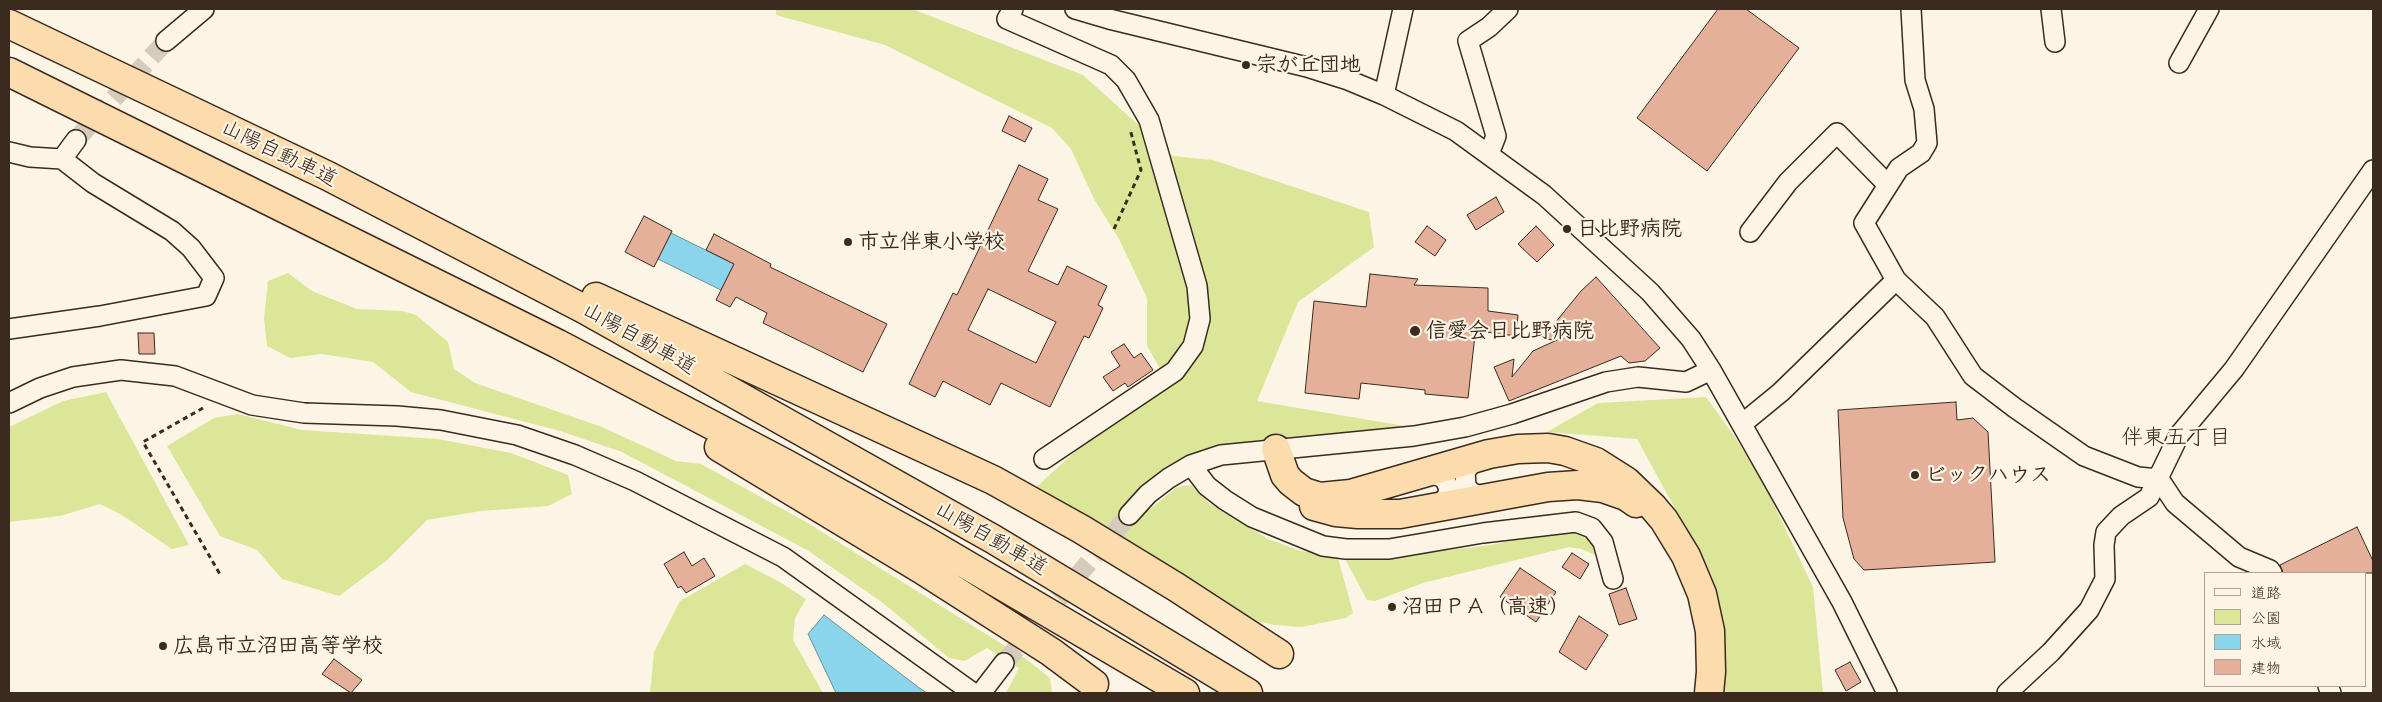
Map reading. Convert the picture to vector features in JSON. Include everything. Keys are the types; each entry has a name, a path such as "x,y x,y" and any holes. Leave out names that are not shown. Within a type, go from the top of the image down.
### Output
{"highway":[{"name":"山陽自動車道","path":"9,24 328,176 584,309 844,454 1108,607 1248,693"},
{"name":"山陽自動車道","path":"9,72 558,344 786,464 926,541 1185,693"},
{"path":"328,176 657,324 993,480 1082,530 1176,587 1279,654"},
{"path":"558,344 766,477 921,569 1051,652 1094,684"},
{"path":"1276,449 1285,476 1304,492 1320,497 1351,494 1476,458 1518,449 1548,448 1565,451 1596,462 1613,472 1646,500 1675,536 1695,574 1702,594 1711,644 1709,693"},
{"path":"1276,449 1282,475 1288,488 1301,500 1312,506 1336,512 1380,515 1438,508 1548,487 1578,485 1609,490 1626,496 1637,504 1665,536 1681,562 1695,594 1704,644 1701,693"}],"street":[{"path":"166,41 204,9"},
{"path":"1013,9 1007,19 1111,65 1126,80 1149,120 1197,286 1200,319 1193,346 1175,371 1044,459"},
{"path":"1075,9 1307,67 1384,94 1456,131 1544,195 1650,292 1691,339 1711,370 1842,602 1887,693"},
{"path":"1384,94 1403,9"},
{"path":"1489,154 1496,136 1468,41 1490,27 1508,9"},
{"path":"1911,9 1915,80 1924,109 1926,143 1921,153 1899,168 1864,223 1896,280 1935,317 1973,376 2014,408 2084,456 2113,469 2138,477 2159,479"},
{"path":"2051,9 2055,42"},
{"path":"2179,62 2209,9"},
{"path":"1750,232 1788,182 1837,133 1888,185"},
{"path":"62,159 76,140"},
{"path":"9,152 30,158 62,159 93,184 172,231 191,248 214,278 206,296 100,316 9,329"},
{"path":"2007,693 2051,652 2089,610 2105,579 2104,545 2106,532 2121,516 2149,498 2179,435 2234,369 2373,170"},
{"path":"1742,424 1781,392 1896,280"},
{"path":"9,403 40,388 73,377 121,370 175,376 252,405 304,413 397,416 441,420 517,435 575,455 635,481 784,557 973,693"},
{"path":"1129,515 1148,494 1191,465 1221,455 1414,436 1465,427 1512,414 1606,382 1638,377 1686,382 1711,370"},
{"path":"1476,458 1465,472 1466,486 1470,492 1486,499"},
{"path":"1191,465 1207,486 1225,500 1260,520 1323,546 1346,549 1389,549 1483,533 1576,522 1592,528 1603,542 1613,579"},
{"path":"1428,472 1444,478 1448,486 1449,493 1438,508"},
{"path":"2159,479 2175,503 2239,557 2271,572"},
{"path":"981,693 1004,663"}],"path":[{"path":"1114,229 1142,170 1130,129 1132,124"},
{"path":"203,408 143,442 221,576"}],"green space":[{"path":"776,9 912,9 1083,75 1173,156 1213,160 1369,212 1374,247 1298,302 1257,401 1422,429 1351,437 1271,440 1235,445 1182,459 1134,493 1149,510 1177,487 1191,485 1209,503 1268,539 1301,551 1337,554 1353,613 1346,618 1302,627 1275,625 1237,617 1032,491 1162,372 1147,346 1147,298 1119,239 1094,199 1071,149 1052,128 885,45 776,15"},
{"path":"288,273 312,291 357,309 402,311 416,315 448,342 454,369 475,383 602,427 676,461 701,464 806,522 1026,659 1050,678 1052,693 1006,693 1019,668 987,648 965,661 949,658 883,603 807,550 622,452 560,431 411,392 373,362 322,354 290,358 267,346 264,318 268,281"},
{"path":"106,392 189,545 172,549 122,515 100,504 60,516 9,522 9,427 63,401"},
{"path":"1706,397 1735,437 1767,490 1813,587 1823,693 1724,693 1713,595 1683,523 1637,439 1547,432 1598,403"},
{"path":"238,414 302,430 438,439 511,453 568,475 572,494 548,506 481,511 427,520 386,561 339,596 282,579 257,550 220,536 167,446 214,418"},
{"path":"1557,531 1581,532 1593,542 1598,556 1581,549 1569,547 1423,583 1375,601 1367,600 1344,557 1388,557 1491,545"},
{"path":"745,564 778,581 806,599 795,618 793,640 823,693 650,693 654,652 680,601"}],"water":[{"path":"671,233 734,264 721,290 658,259"},
{"path":"824,615 927,693 836,693 808,634"}],"building":[{"path":"1718,9 1746,9 1799,48 1707,171 1637,118"},
{"path":"1009,116 1032,128 1025,142 1002,131"},
{"path":"1019,165 1048,179 1038,200 1058,209 1028,271 1058,285 1067,266 1107,286 1098,305 1103,308 1089,338 1084,336 1050,407 1001,383 990,405 943,381 935,397 909,384 953,293 957,295","holes":["988,289 1056,322 1036,363 968,330"]},
{"path":"1496,197 1504,212 1476,230 1467,215"},
{"path":"644,216 672,231 654,267 625,252"},
{"path":"1427,226 1446,240 1435,256 1415,242"},
{"path":"1536,226 1554,245 1537,262 1518,244"},
{"path":"714,234 771,264 770,267 887,324 863,372 763,323 767,313 736,297 730,307 716,300 734,264 706,250"},
{"path":"1370,274 1418,279 1414,285 1488,288 1488,311 1518,315 1516,336 1478,331 1476,326 1468,398 1425,394 1425,390 1361,383 1359,399 1305,393 1314,301 1366,307"},
{"path":"1596,277 1660,348 1645,361 1629,363 1621,356 1509,401 1494,367 1514,359 1512,377 1533,351 1557,340 1542,339 1581,291"},
{"path":"138,333 154,333 155,354 139,354"},
{"path":"1124,344 1134,358 1141,353 1153,370 1128,387 1125,383 1113,391 1103,377 1120,366 1111,352"},
{"name":"ビックハウス","path":"1956,402 1957,420 1973,418 1988,432 1995,562 1864,570 1854,559 1843,518 1838,410"},
{"path":"2357,527 2373,561 2373,573 2283,572 2280,565"},
{"path":"684,552 692,566 704,558 715,576 686,593 681,586 678,588 664,564"},
{"path":"1572,553 1589,564 1580,579 1562,567"},
{"path":"1520,568 1556,592 1536,622 1500,597"},
{"path":"1626,588 1637,619 1619,625 1609,594"},
{"path":"1579,616 1608,635 1586,670 1559,652"},
{"path":"334,659 362,680 351,693 322,674"},
{"path":"1850,662 1861,682 1846,691 1835,670"}],"tunnel":[{"path":"76,140 166,41"},
{"path":"1004,663 1129,515"}],"place":[{"name":"宗が丘団地","path":"1246,65"},
{"name":"日比野病院","path":"1567,229"},
{"name":"市立伴東小学校","path":"848,242"},
{"name":"信愛会日比野病院","path":"1415,331"},
{"name":"ビックハウス","path":"1915,475"},
{"name":"沼田ＰＡ（高速）","path":"1392,607"},
{"name":"広島市立沼田高等学校","path":"163,646"}],"district":[{"name":"伴東五丁目","path":"2176,438"}]}
